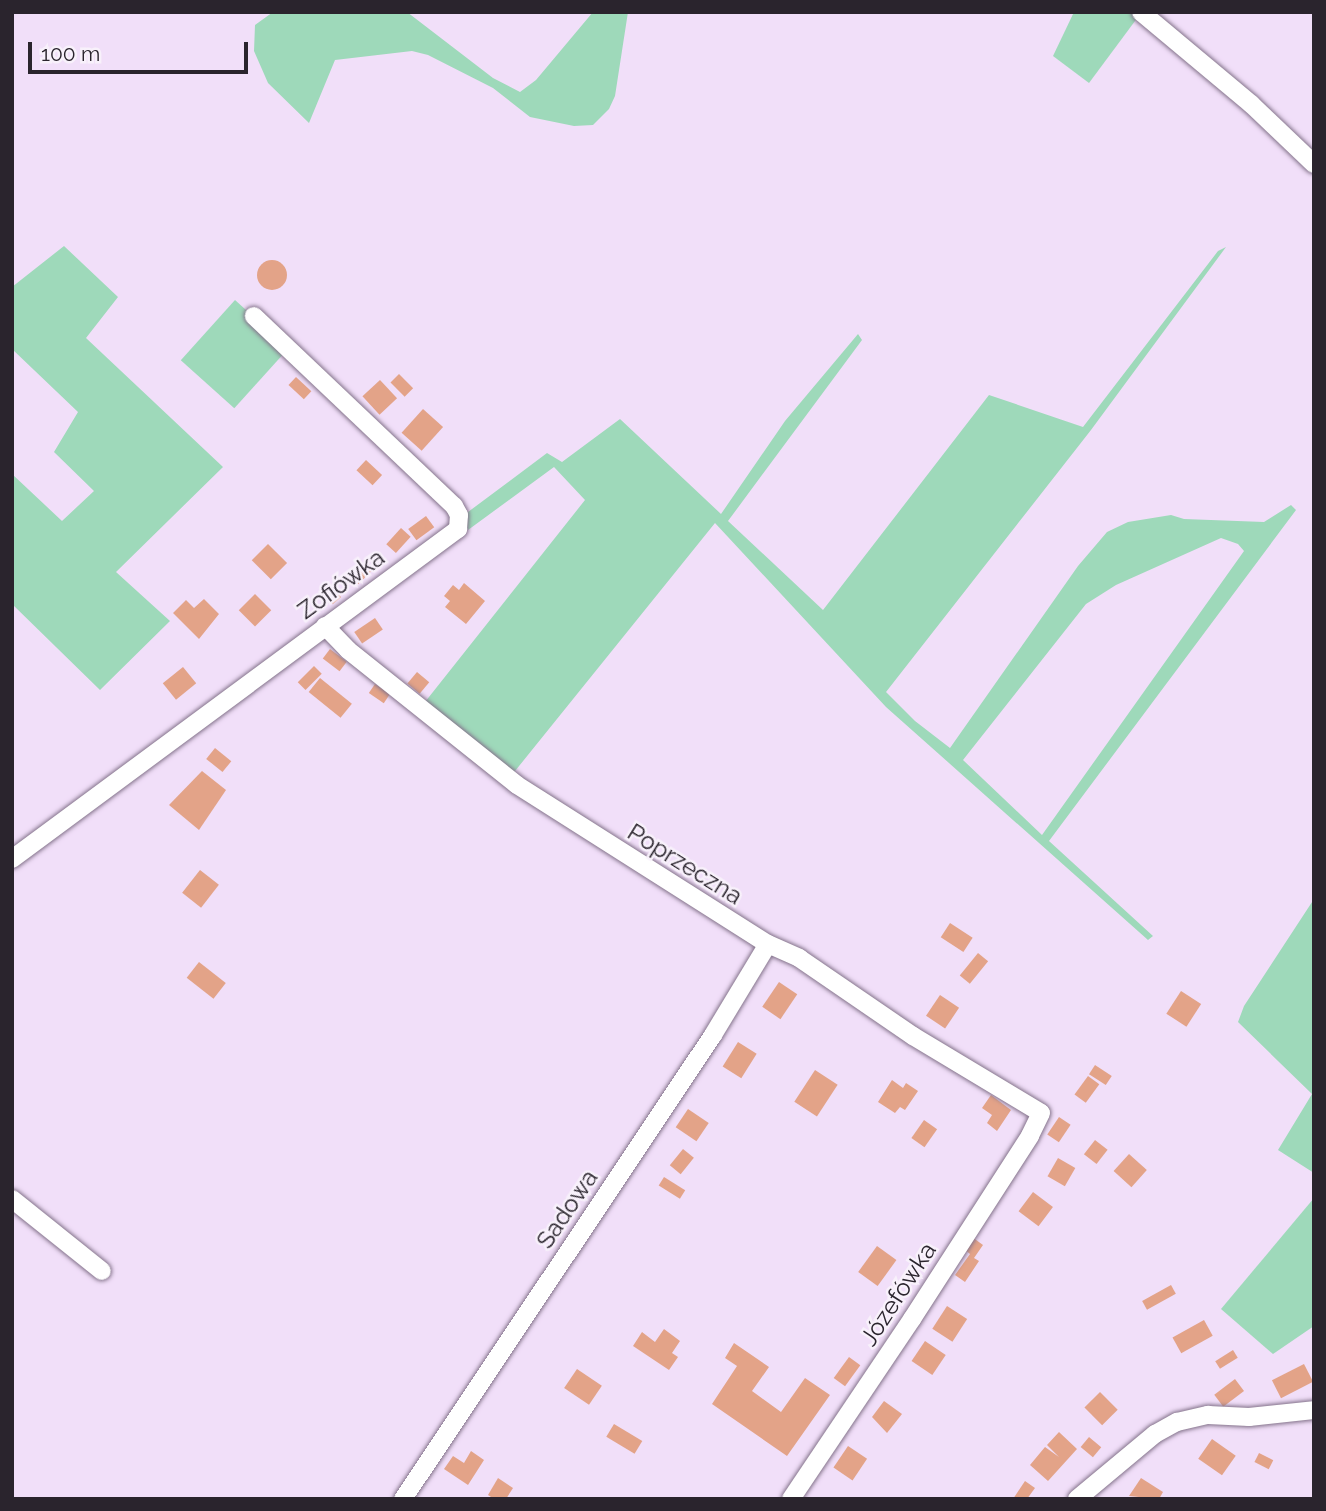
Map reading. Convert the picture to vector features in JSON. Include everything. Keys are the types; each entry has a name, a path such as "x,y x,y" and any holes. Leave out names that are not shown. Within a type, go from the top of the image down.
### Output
{"street":[{"path":"1141,12 1251,104 1314,164"},
{"name":"Zofiówka","path":"12,859 453,534 460,523 459,515 378,431 254,316"},
{"name":"Poprzeczna","path":"325,626 348,650 517,785 768,944 799,958 913,1036 1041,1114"},
{"name":"Sadowa","path":"403,1499 713,1035 768,944"},
{"name":"Józefówka","path":"791,1499 934,1285 1030,1136 1041,1114"},
{"path":"12,1199 102,1271"},
{"path":"1077,1499 1155,1434 1177,1422 1208,1415 1249,1417 1314,1410"}],"green space":[{"path":"273,12 407,12 493,78 520,92 536,80 593,12 628,12 615,96 609,109 593,125 574,126 530,117 493,88 428,55 412,51 335,60 309,123 268,83 254,51 255,25"},
{"path":"1074,12 1132,12 1138,17 1089,83 1053,56"},
{"path":"64,246 118,297 86,338 223,467 116,572 170,621 100,690 12,604 12,474 62,521 94,491 54,452 78,412 12,349 12,287"},
{"path":"1226,247 1091,430 886,692 915,721 950,748 1078,566 1107,532 1128,522 1171,515 1184,519 1264,522 1291,505 1296,510 1049,841 1153,936 1148,940 886,707 715,523 511,776 425,702 585,500 554,467 468,530 464,515 547,453 562,462 620,419 721,514 785,421 858,334 862,340 728,521 823,610 989,395 1083,427 1218,251","holes":["1221,538 1238,544 1244,551 1042,835 963,760 1086,604 1116,585"]},
{"path":"235,300 289,348 234,408 181,360"},
{"path":"1314,899 1314,1173 1278,1150 1312,1094 1238,1022 1244,1006"},
{"path":"1314,1198 1314,1326 1273,1354 1221,1309"}],"building":[{"path":"272,260 283,264 287,275 283,286 272,290 261,286 257,275 261,264"},
{"path":"399,374 413,388 405,397 391,382"},
{"path":"296,377 311,391 304,399 288,385"},
{"path":"380,380 397,398 379,415 362,396"},
{"path":"423,409 443,427 422,451 402,433"},
{"path":"366,460 382,475 373,485 356,470"},
{"path":"426,516 434,527 416,540 408,529"},
{"path":"401,528 411,537 396,553 386,544"},
{"path":"268,544 287,563 271,579 252,560"},
{"path":"366,561 374,569 358,584 350,577"},
{"path":"464,583 485,601 466,624 445,607 450,601 444,596 453,585 459,590"},
{"path":"336,591 341,597 333,604 328,598"},
{"path":"255,594 271,610 255,627 239,610"},
{"path":"204,599 219,614 199,639 173,613 186,600 194,608"},
{"path":"375,618 383,630 362,644 354,632"},
{"path":"330,649 347,662 340,671 323,659"},
{"path":"314,666 322,674 306,690 298,682"},
{"path":"183,667 196,683 176,700 163,683"},
{"path":"417,672 429,682 420,694 407,683"},
{"path":"320,678 352,704 341,718 309,692"},
{"path":"375,684 390,694 384,703 369,693"},
{"path":"215,748 231,761 223,772 206,759"},
{"path":"202,771 226,790 199,830 169,805"},
{"path":"200,870 219,885 201,908 182,893"},
{"path":"950,923 973,938 963,952 941,937"},
{"path":"978,953 988,961 970,984 960,976"},
{"path":"199,962 226,983 213,999 187,978"},
{"path":"779,982 797,994 780,1019 762,1007"},
{"path":"1181,991 1201,1004 1186,1027 1166,1014"},
{"path":"940,995 959,1008 945,1029 926,1016"},
{"path":"738,1042 757,1054 741,1078 723,1067"},
{"path":"1095,1065 1112,1076 1106,1085 1089,1074"},
{"path":"815,1070 838,1085 817,1117 794,1102"},
{"path":"1088,1076 1099,1084 1086,1103 1074,1095"},
{"path":"892,1080 903,1088 906,1083 918,1091 905,1110 900,1107 895,1113 878,1102"},
{"path":"991,1095 1011,1110 997,1131 987,1123 992,1115 982,1108"},
{"path":"688,1109 709,1123 696,1141 676,1127"},
{"path":"1059,1117 1071,1125 1059,1142 1047,1134"},
{"path":"924,1120 937,1129 924,1147 911,1138"},
{"path":"1095,1140 1108,1150 1097,1164 1084,1154"},
{"path":"683,1149 694,1158 681,1174 670,1165"},
{"path":"1129,1154 1147,1170 1131,1187 1114,1171"},
{"path":"1058,1158 1075,1168 1065,1186 1048,1176"},
{"path":"664,1177 685,1190 680,1199 659,1185"},
{"path":"1033,1192 1053,1207 1039,1226 1019,1211"},
{"path":"972,1237 983,1245 974,1258 979,1261 965,1282 955,1275 970,1254 964,1249"},
{"path":"877,1246 896,1260 878,1286 858,1272"},
{"path":"1171,1285 1176,1294 1147,1310 1142,1301"},
{"path":"947,1306 967,1319 952,1342 932,1329"},
{"path":"1204,1320 1213,1336 1181,1353 1173,1337"},
{"path":"664,1329 680,1341 672,1353 678,1357 669,1370 633,1346 642,1332 655,1342"},
{"path":"925,1341 946,1355 932,1375 912,1361"},
{"path":"734,1343 769,1367 752,1391 781,1412 805,1378 830,1395 787,1456 712,1404 737,1366 725,1358"},
{"path":"1233,1350 1238,1358 1220,1369 1215,1361"},
{"path":"849,1357 860,1365 845,1386 834,1378"},
{"path":"1304,1364 1313,1382 1281,1398 1272,1380"},
{"path":"577,1369 602,1386 589,1405 564,1388"},
{"path":"1235,1379 1244,1391 1223,1407 1214,1395"},
{"path":"1100,1392 1118,1410 1102,1425 1084,1408"},
{"path":"884,1401 902,1414 887,1433 872,1417"},
{"path":"614,1424 642,1441 635,1454 606,1437"},
{"path":"1059,1432 1077,1449 1048,1481 1030,1465 1045,1447 1059,1457 1047,1445"},
{"path":"1089,1437 1101,1447 1093,1457 1081,1447"},
{"path":"1212,1439 1236,1456 1222,1475 1198,1459"},
{"path":"848,1446 867,1459 853,1480 833,1468"},
{"path":"471,1451 484,1460 468,1485 444,1469 453,1456 464,1463"},
{"path":"1259,1453 1273,1460 1269,1469 1254,1462"},
{"path":"498,1478 513,1488 506,1499 494,1499 488,1495"},
{"path":"1141,1478 1163,1492 1159,1499 1129,1496"},
{"path":"1025,1481 1035,1488 1027,1499 1013,1499"}]}
